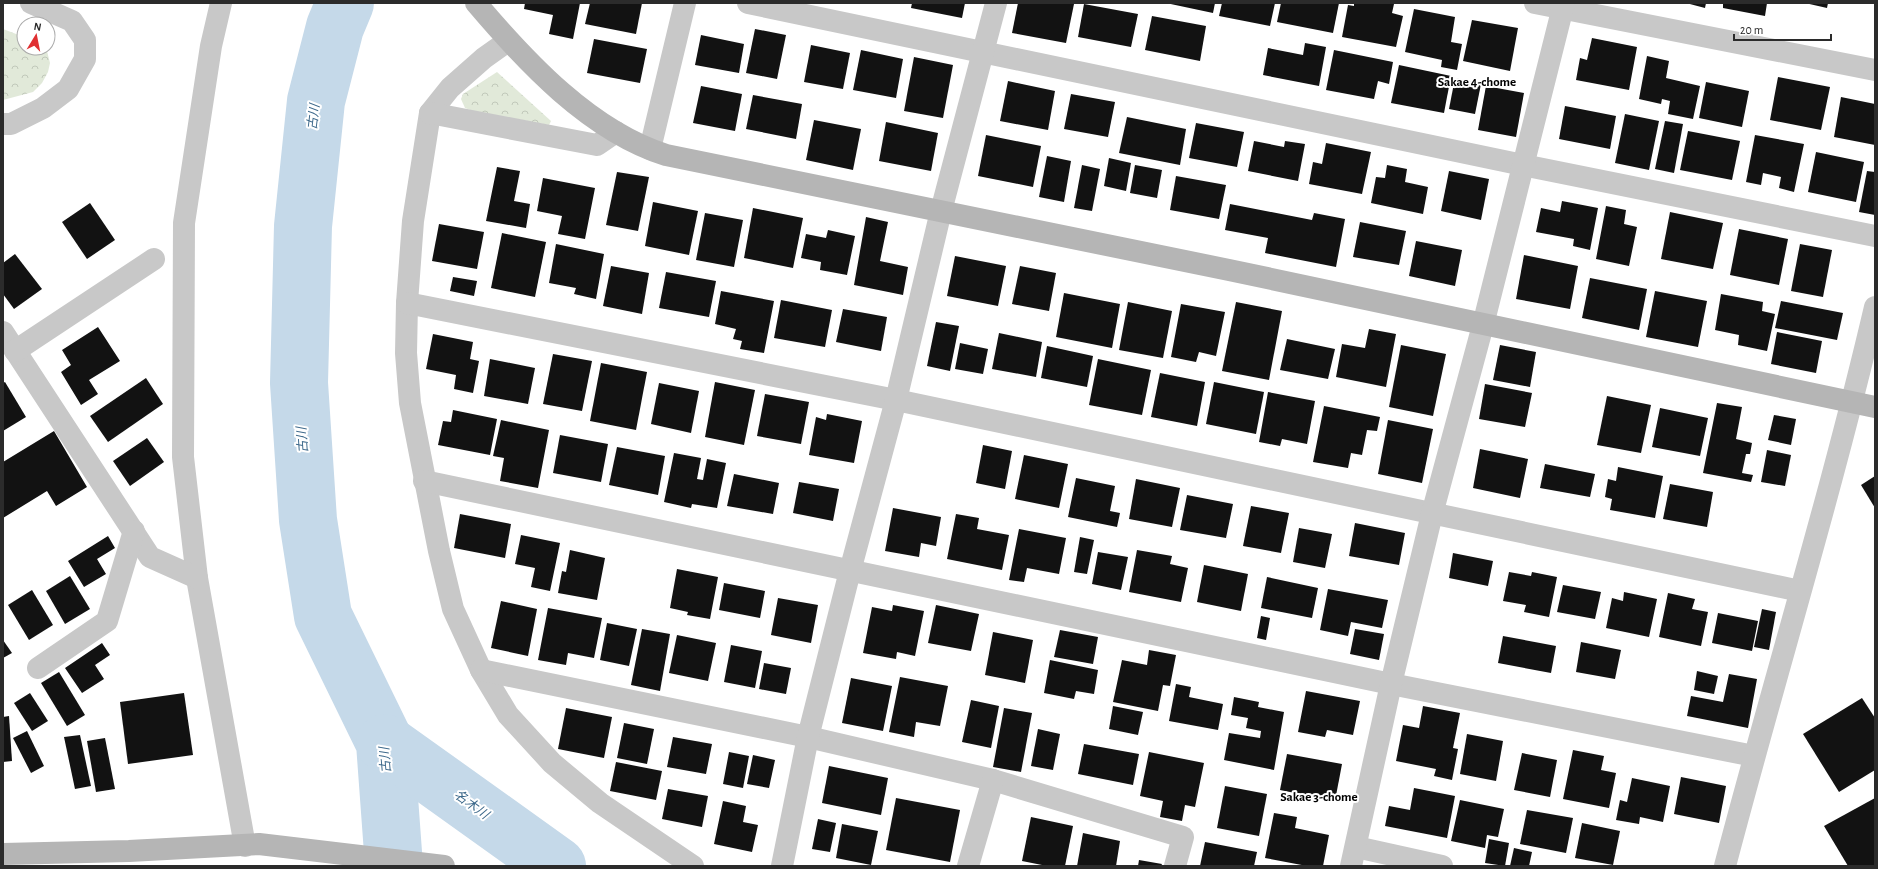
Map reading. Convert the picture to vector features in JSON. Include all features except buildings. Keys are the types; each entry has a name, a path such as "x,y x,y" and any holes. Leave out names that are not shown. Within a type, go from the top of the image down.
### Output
{"street":[{"path":"3,124 11,124 43,108 68,89 85,59 85,40 72,21 31,3"},
{"path":"221,3 211,46 184,223 183,457 197,578 252,845"},
{"path":"476,3 508,41 564,95 616,132 650,149 666,155 941,211 1875,407"},
{"path":"650,149 685,3"},
{"path":"748,3 1523,165 1875,236"},
{"path":"782,866 808,737 850,571 896,400 941,211 996,3"},
{"path":"1535,3 1563,6 1875,70"},
{"path":"1442,866 1353,857 1391,684 1432,514 1483,325 1563,6"},
{"path":"508,41 484,58 450,88 430,113 413,221 407,303 406,353 410,403 424,482 439,551 453,609 481,670 508,715 552,763 600,803 693,866"},
{"path":"430,113 597,145 616,132"},
{"path":"15,351 154,259"},
{"path":"407,303 896,400 1800,591"},
{"path":"1725,866 1852,403 1875,307"},
{"path":"3,332 150,557 197,578"},
{"path":"424,482 1391,684 1754,756"},
{"path":"38,668 107,621 134,531"},
{"path":"481,670 808,737 993,780 1182,837 1176,866"},
{"path":"968,866 993,780"},
{"path":"3,854 129,851 252,845 444,866"}],"green space":[{"path":"3,29 16,34 16,56 48,56 50,63 48,72 42,83 33,92 3,100"},
{"path":"497,72 551,121 549,125 473,111 465,108 461,99 463,94"}],"waterway":[{"name":"古川","path":"345,3 335,27 316,101 303,226 299,383 308,520 323,616 385,743 394,866"},
{"name":"名木川","path":"385,743 557,866"}],"district":[{"name":"Sakae 4-chome","path":"1477,82"},
{"name":"Sakae 3-chome","path":"1319,797"}]}
